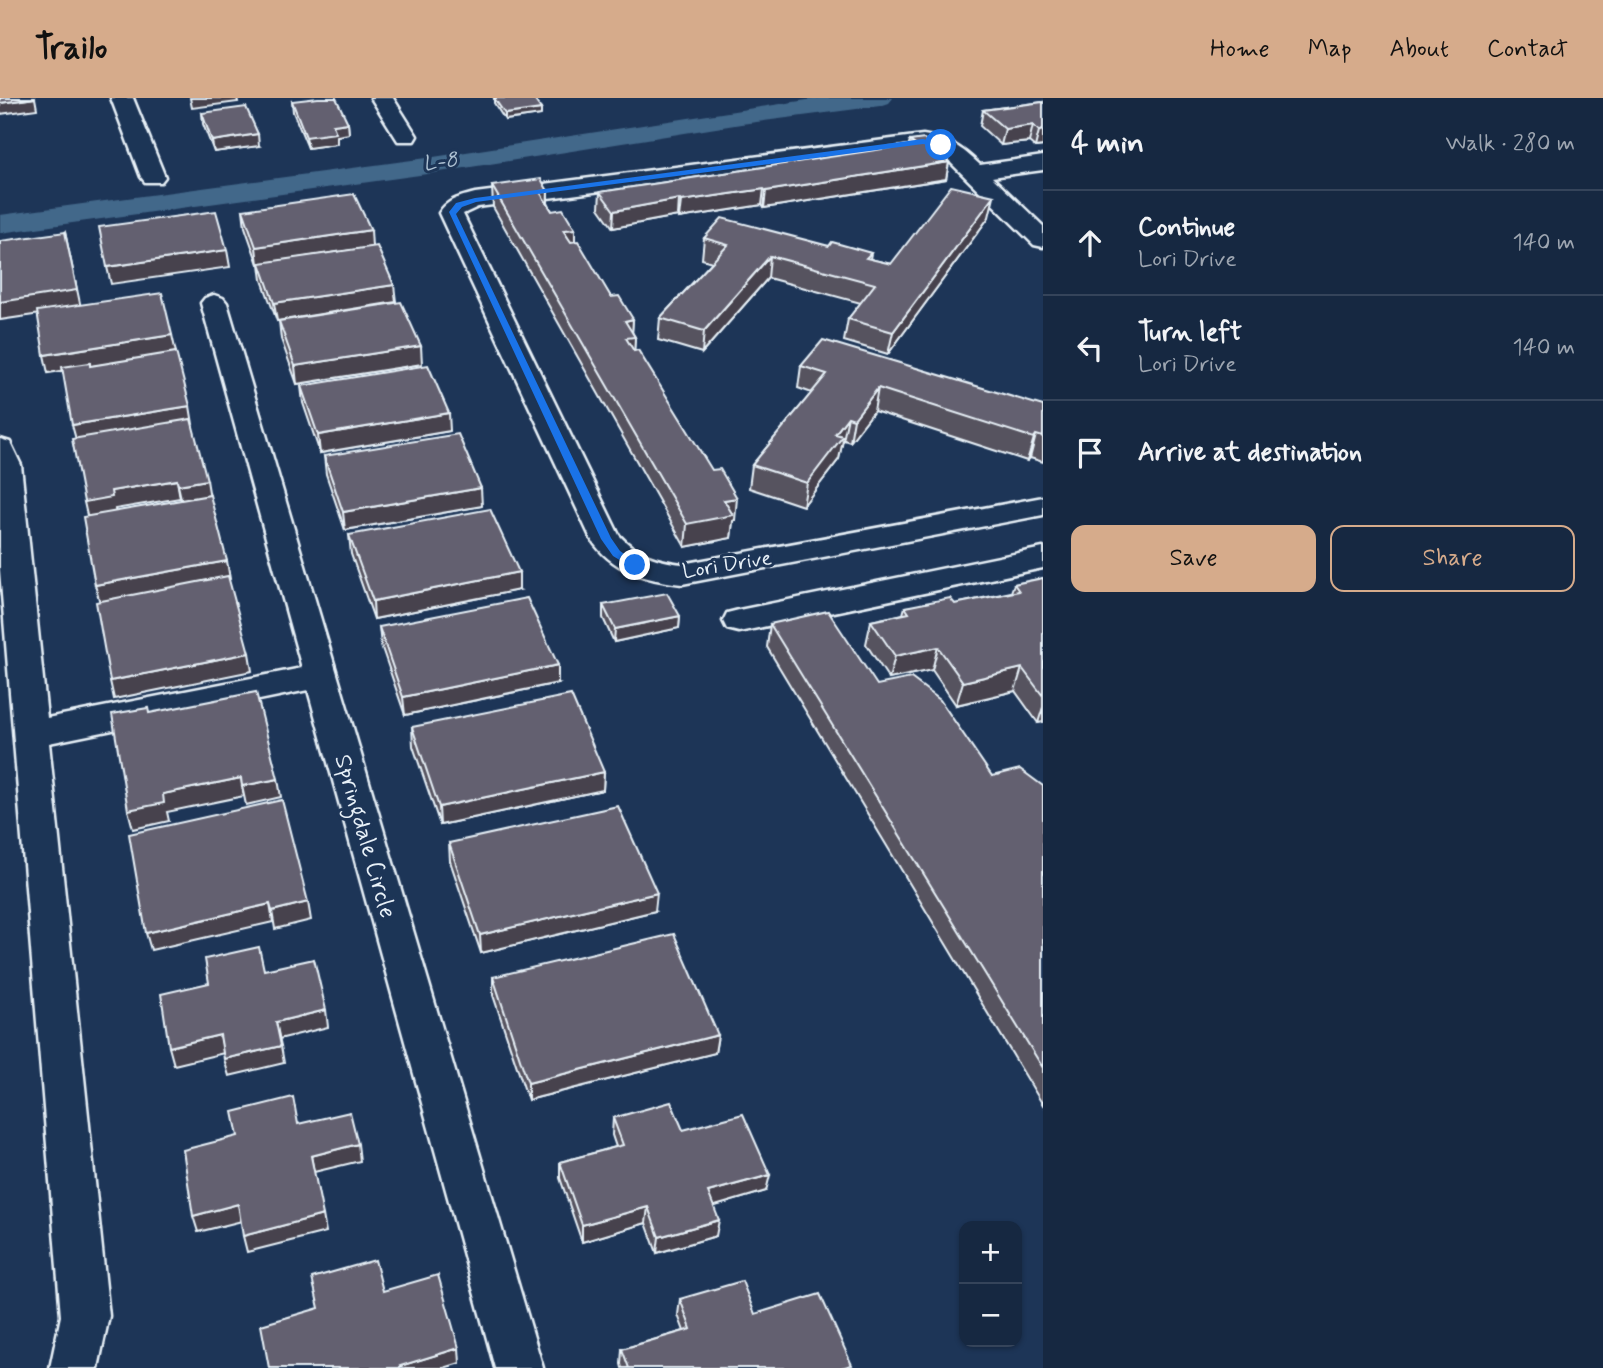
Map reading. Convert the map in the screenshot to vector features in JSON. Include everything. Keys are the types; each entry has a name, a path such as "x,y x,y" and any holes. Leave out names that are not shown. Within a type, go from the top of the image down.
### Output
{"street":[{"path":"122,98 153,177"},
{"path":"382,98 406,136"},
{"name":"Lori Drive","path":"1043,240 953,152 941,145 923,142 475,200 459,205 452,213 606,539 617,553 635,565 657,572 682,574 1043,506"},
{"path":"974,173 1043,163"},
{"name":"Springdale Circle","path":"214,303 519,1368"},
{"path":"0,448 6,465 85,1316 74,1368"},
{"path":"739,621 1043,558"},
{"path":"31,734 320,676"}],"building":[{"path":"0,98 35,98 0,103"},
{"path":"336,98 348,123 333,125 336,133 306,137 292,101"},
{"path":"494,98 533,98 541,109 505,114"},
{"path":"1043,102 1043,130 1039,131 1033,125 1005,129 983,110"},
{"path":"246,107 258,134 212,141 202,113"},
{"path":"924,139 949,162 766,191 764,189 681,201 679,199 614,211 600,192 914,144 910,141"},
{"path":"541,179 548,191 540,192 552,211 563,209 575,229 563,230 571,242 578,241 611,297 619,296 633,319 625,321 635,337 626,338 634,351 638,350 712,470 720,469 737,498 724,500 733,515 687,524 492,186"},
{"path":"951,186 994,196 893,332 848,319 875,284 770,256 704,331 660,318 728,245 704,238 722,218 829,246 832,242 871,253 866,258 891,264"},
{"path":"354,194 371,230 256,247 243,210"},
{"path":"216,211 227,250 107,267 99,227"},
{"path":"65,232 77,290 0,302 0,241"},
{"path":"377,246 394,285 274,303 260,263"},
{"path":"162,293 172,335 44,355 37,311"},
{"path":"401,302 421,346 295,366 279,321"},
{"path":"823,340 1043,406 1043,437 1036,435 1034,438 878,388 854,419 848,417 835,434 843,436 807,483 752,465 827,374 801,366"},
{"path":"176,352 190,406 72,425 62,367 90,363 90,366"},
{"path":"428,365 449,413 318,435 301,386"},
{"path":"191,419 207,480 178,485 177,480 111,491 112,497 84,502 72,439"},
{"path":"458,434 481,488 343,512 324,456"},
{"path":"210,495 227,561 95,585 83,517"},
{"path":"490,509 519,572 373,601 349,535"},
{"path":"228,576 249,653 110,681 96,602"},
{"path":"1043,578 1043,696 1022,668 963,682 938,647 895,656 871,621 909,613 905,607 950,598 955,604 1019,591 1014,584"},
{"path":"667,593 680,616 615,629 603,605"},
{"path":"527,598 558,665 403,697 379,627"},
{"path":"828,611 877,685 911,678 940,700 992,776 1020,769 1043,786 1043,1068 770,624"},
{"path":"256,692 278,779 242,786 241,778 163,794 164,803 128,810 112,714 148,708 149,713"},
{"path":"571,695 604,772 439,807 412,727"},
{"path":"282,800 308,902 272,911 270,904 146,933 129,834"},
{"path":"618,806 657,893 480,935 449,843"},
{"path":"674,934 718,1035 528,1083 493,977"},
{"path":"259,947 264,970 314,959 326,1010 276,1022 281,1046 224,1059 220,1035 169,1047 161,994 209,983 205,959"},
{"path":"293,1097 298,1124 350,1112 358,1144 311,1156 323,1215 243,1236 238,1204 193,1216 183,1150 238,1136 233,1112"},
{"path":"671,1102 683,1130 743,1114 770,1175 708,1192 719,1220 659,1237 648,1207 582,1225 560,1162 623,1145 613,1118"},
{"path":"375,1260 383,1291 438,1275 459,1348 400,1366 401,1368 269,1368 261,1325 319,1308 312,1278"},
{"path":"742,1281 755,1314 820,1294 852,1365 841,1368 629,1368 622,1349 691,1329 680,1299"}],"waterway":[{"name":"L-8","path":"0,224 427,166 741,116 880,98"}],"route":[{"path":"635,565 617,553 606,539 452,213 459,205 475,200 923,142 941,145"}]}
